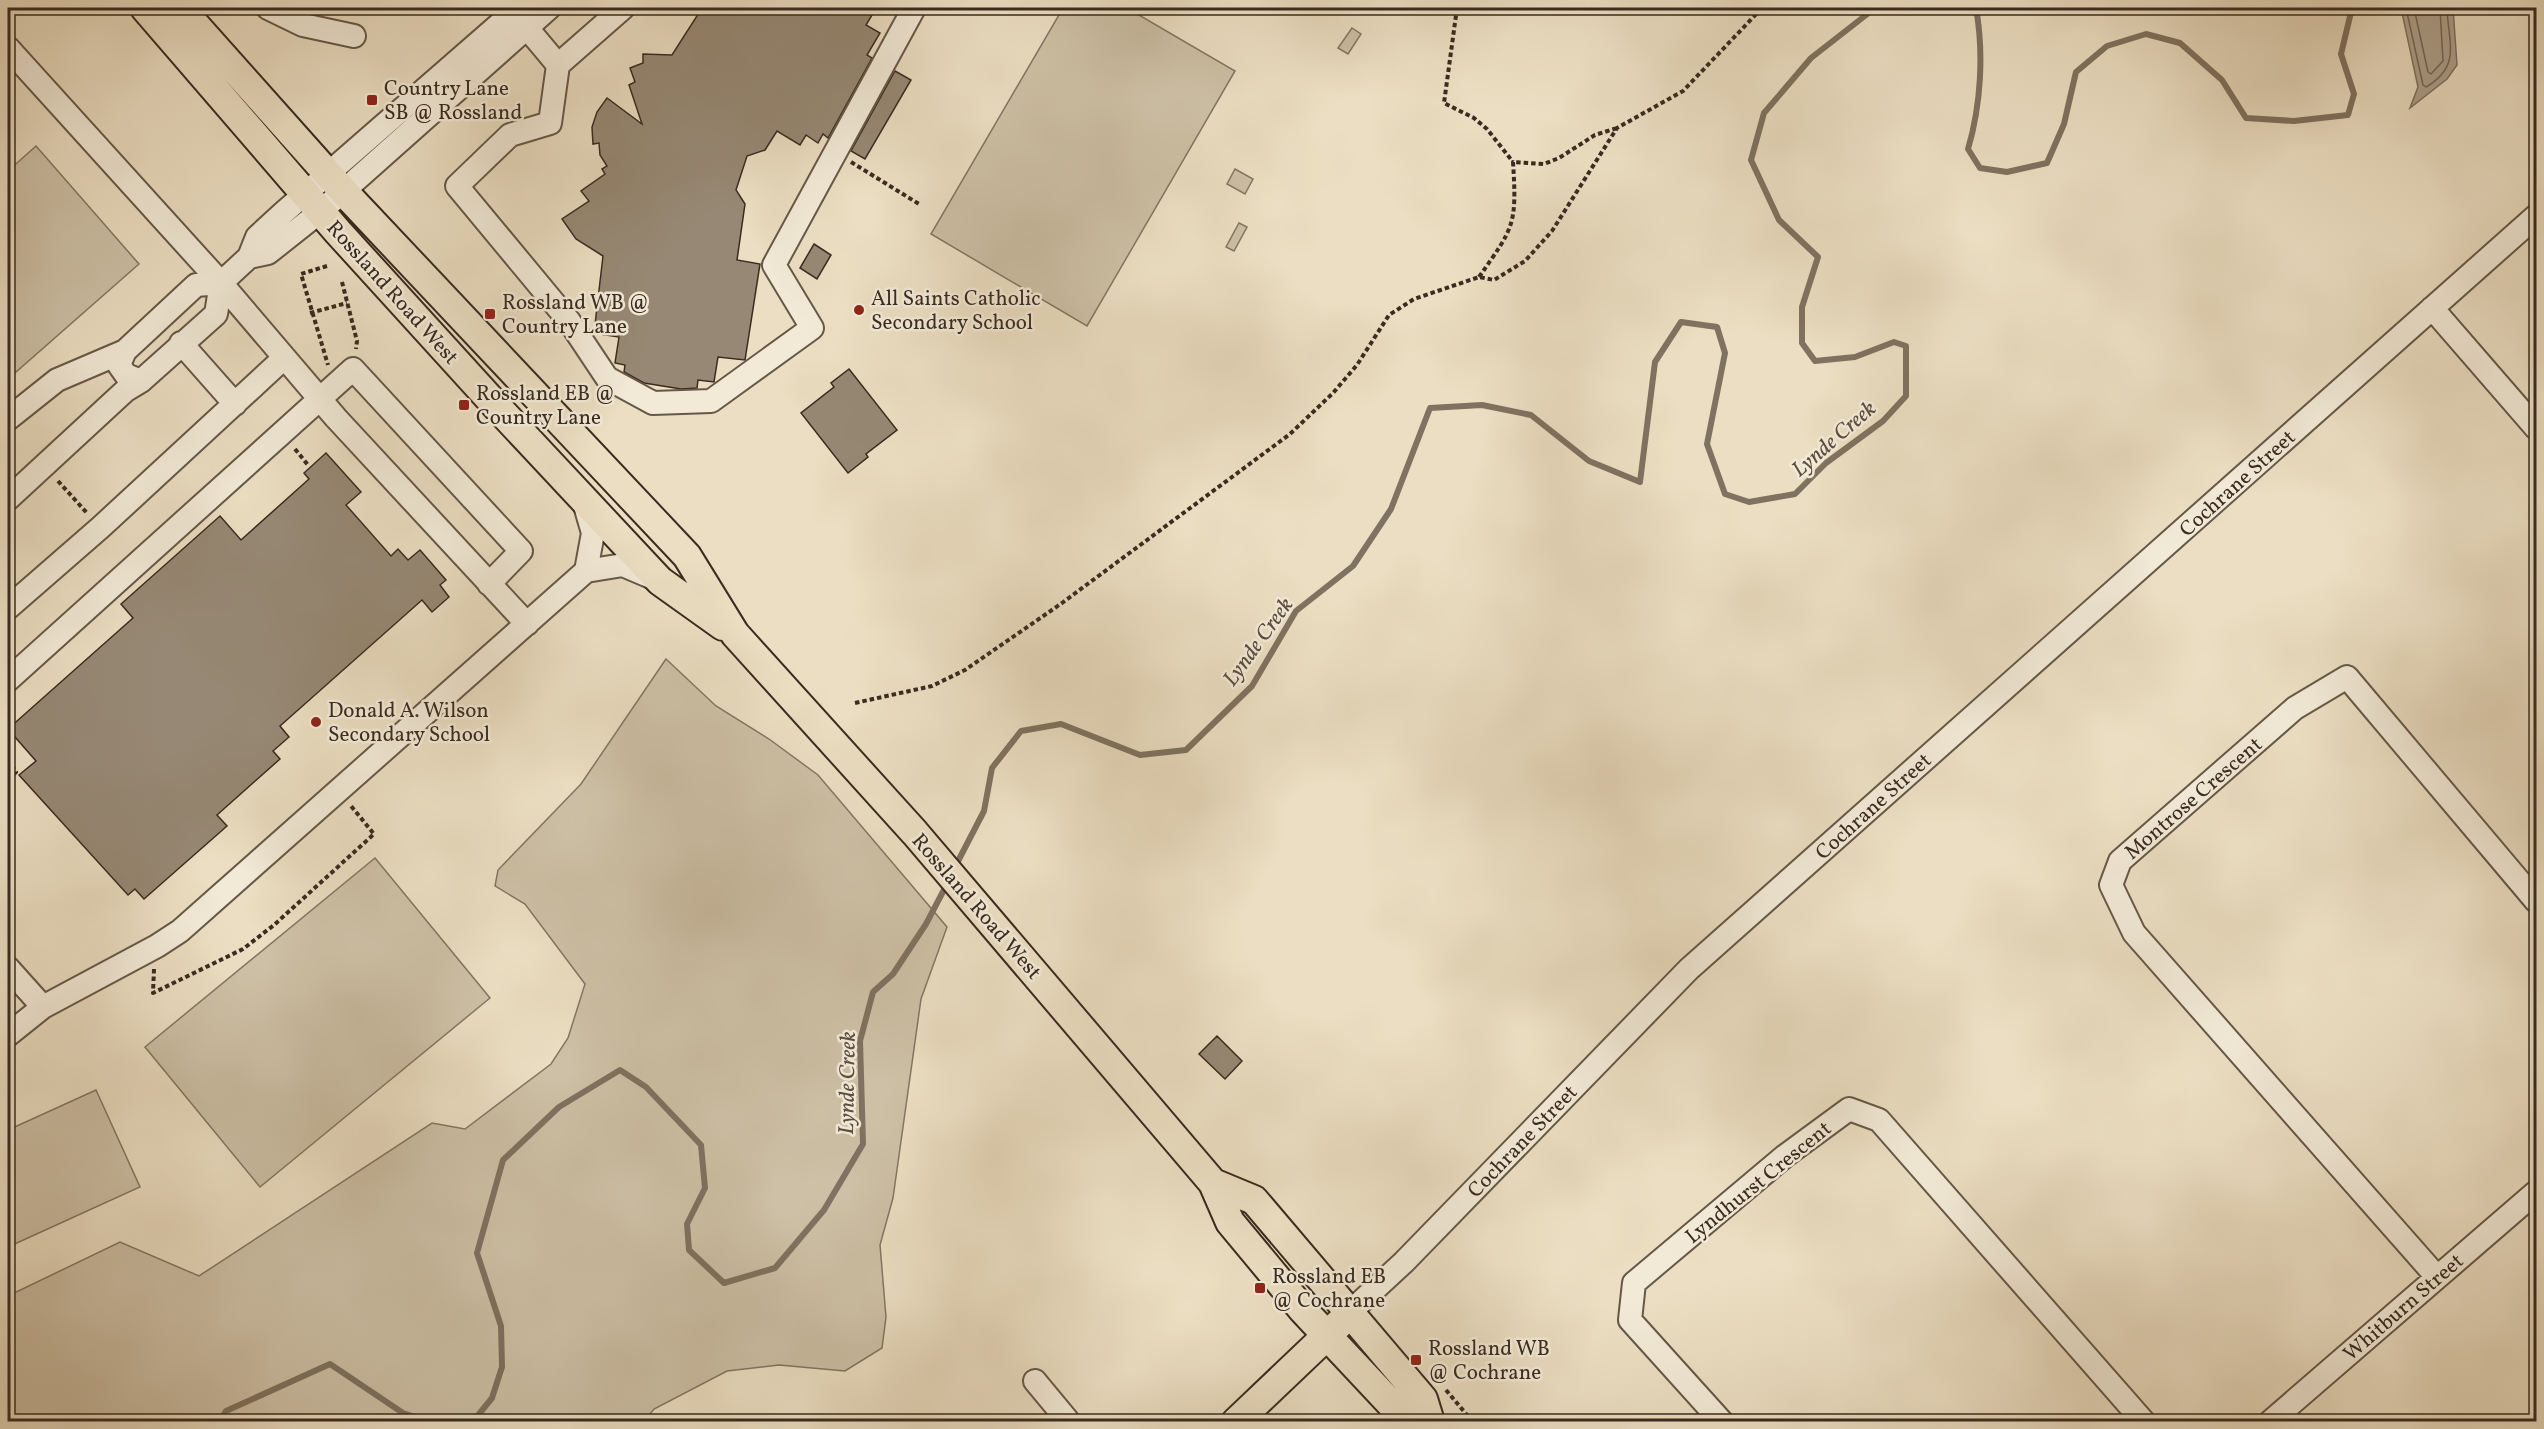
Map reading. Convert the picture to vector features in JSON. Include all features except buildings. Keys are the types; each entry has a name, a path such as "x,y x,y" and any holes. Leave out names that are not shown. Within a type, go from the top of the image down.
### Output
{"main road":[{"name":"Rossland Road West","path":"145,8 411,314 660,581 735,634"},
{"name":"Rossland Road West","path":"180,8 336,183 687,556 735,634 980,908 1213,1183 1230,1222 1327,1336 1408,1422"},
{"name":"Rossland Road West","path":"1213,1183 1254,1200 1423,1399 1430,1422"},
{"name":"Cochrane Street","path":"1236,1422 1350,1312"}],"street":[{"path":"268,8 303,25 354,36"},
{"path":"8,499 126,390 141,381 181,343 216,315 221,283 249,257 256,237 314,202 522,18 549,8"},
{"path":"623,8 558,65 549,123 510,135 457,186 569,321 607,378 653,403 711,401 812,328 774,265 913,8"},
{"path":"522,18 558,65"},
{"path":"8,48 221,283 318,398 527,624"},
{"name":"Cochrane Street","path":"1350,1312 1404,1262 1689,969 2536,216"},
{"path":"8,419 57,380 125,351 196,285 221,283"},
{"path":"2432,308 2536,428"},
{"path":"181,343 235,404"},
{"path":"125,351 119,364 126,375 141,381"},
{"path":"8,608 284,358"},
{"path":"8,679 318,398 354,369 521,551 489,584"},
{"path":"582,496 593,533 586,571"},
{"path":"8,1035 43,1006 157,946 180,931 586,571 623,565 660,581"},
{"name":"Montrose Crescent","path":"2438,1276 2134,933 2111,885 2120,861 2295,708 2347,677 2536,901"},
{"path":"8,968 43,1006"},
{"name":"Lyndhurst Crescent","path":"1722,1422 1630,1320 1634,1283 1785,1156 1849,1110 1880,1120 2144,1422"},
{"name":"Whitburn Street","path":"2270,1422 2536,1192"},
{"path":"1035,1381 1069,1422"}],"path":[{"path":"1456,8 1444,103 1474,118 1487,129 1513,162 1516,210 1510,232 1479,277"},
{"path":"1513,162 1544,165 1559,159 1595,135 1617,128 1683,91 1762,8"},
{"path":"855,703 932,686 975,663 1062,603 1290,434 1333,393 1356,365 1389,315 1414,299 1479,277 1494,280 1525,261 1552,231 1617,128"},
{"path":"836,152 919,204"},
{"path":"301,273 327,266"},
{"path":"342,282 357,341 354,369"},
{"path":"310,313 346,303"},
{"path":"8,759 16,772 8,780"},
{"path":"157,946 153,993 243,949 274,925 374,834 338,792"}],"shaded area":[{"path":"1063,8 1127,8 1235,71 1087,326 931,234"},
{"path":"1352,28 1361,34 1348,54 1338,48"},
{"path":"36,146 139,264 8,379 8,171"},
{"path":"1235,169 1253,179 1245,194 1227,184"},
{"path":"1239,223 1247,227 1234,251 1226,247"},
{"path":"666,659 716,706 769,739 818,775 947,927 921,999 893,1198 880,1245 886,1317 882,1348 845,1371 779,1365 727,1371 654,1409 644,1421 8,1421 8,1296 120,1242 199,1276 432,1123 465,1129 551,1064 568,1038 585,984 525,904 495,886 498,870 581,784"},
{"path":"375,858 490,998 260,1187 145,1047"},
{"path":"96,1090 140,1187 8,1247 8,1130"}],"water":[{"path":"2401,8 2453,8 2457,65 2447,79 2410,108 2418,87"}],"waterway":[{"name":"Lynde Creek","path":"955,867 984,811 992,768 1021,731 1061,724 1140,755 1186,750 1252,686 1296,611 1353,566 1391,509 1430,408 1482,405 1531,415 1589,461 1640,482 1655,362 1681,322 1717,327 1725,353 1707,444 1725,494 1749,502 1795,494 1826,463 1883,421 1906,396 1906,346 1894,342 1855,357 1815,361 1802,343 1802,307 1818,257 1779,220 1751,160 1764,113 1811,58 1875,8"},
{"name":"Lynde Creek","path":"1976,8 1980,43 1980,79 1976,115 1968,149 1980,168 2007,172 2047,163 2064,124 2076,72 2107,46 2146,34 2180,43 2222,80 2246,118 2294,121 2348,115 2354,94 2341,54 2352,8"},
{"name":"Lynde Creek","path":"466,1422 475,1419 492,1398 502,1367 501,1326 477,1253 503,1160 559,1107 620,1070 646,1087 701,1145 705,1188 687,1224 689,1250 724,1283 775,1268 824,1210 863,1144 860,1041 873,992 893,974 926,924 947,884"},
{"name":"Lynde Creek","path":"219,1422 226,1411 330,1364 403,1413 430,1422"}],"place":[{"name":"Country Lane SB @ Rossland","path":"372,100"},
{"name":"All Saints Catholic Secondary School","path":"859,310"},
{"name":"Rossland WB @ Country Lane","path":"490,314"},
{"name":"Rossland EB @ Country Lane","path":"464,405"},
{"name":"Donald A. Wilson Secondary School","path":"316,722"},
{"name":"Rossland EB @ Cochrane","path":"1260,1288"},
{"name":"Rossland WB @ Cochrane","path":"1416,1360"}]}
